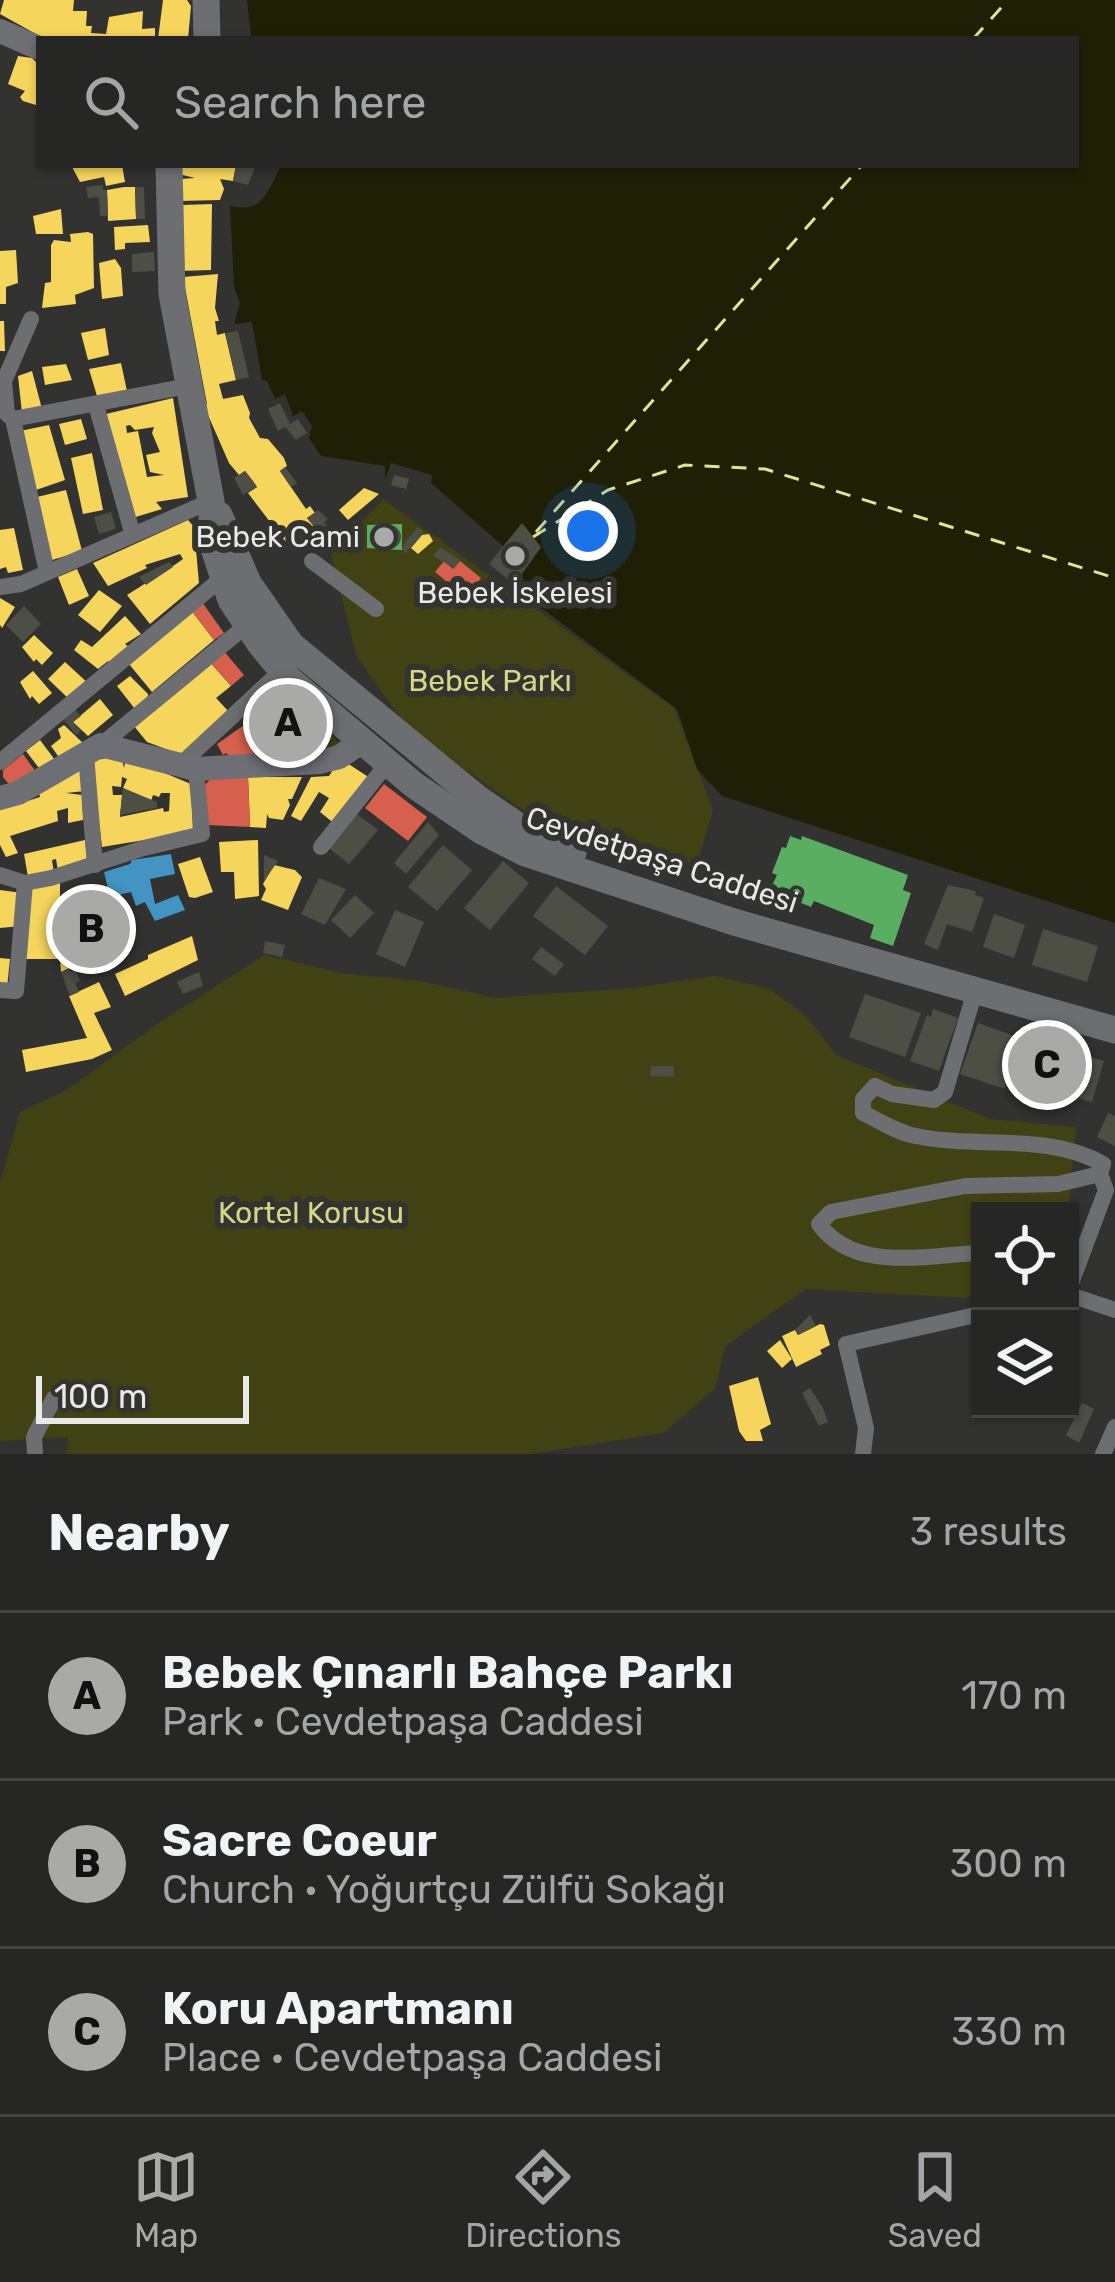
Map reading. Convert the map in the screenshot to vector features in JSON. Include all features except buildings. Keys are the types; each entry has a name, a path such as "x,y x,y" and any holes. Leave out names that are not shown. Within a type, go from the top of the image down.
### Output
{"main road":[{"path":"206,0 206,36"},
{"name":"Cevdetpaşa Caddesi","path":"169,168 172,294 221,579 293,670 360,743 387,764 422,773 591,861 1115,1015"},
{"name":"Cevdetpaşa Caddesi","path":"211,501 256,620"},
{"name":"Cevdetpaşa Caddesi","path":"293,670 380,719 422,773 482,831 556,866 734,922 1115,1030"},
{"path":"360,743 380,719"}],"street":[{"path":"31,319 4,381 7,415 13,419 188,386"},
{"path":"97,405 132,532"},
{"path":"13,419 47,572"},
{"path":"0,587 21,584 211,501"},
{"path":"312,561 376,609"},
{"path":"0,761 221,579"},
{"path":"0,798 18,793 94,749 256,620"},
{"path":"189,767 293,670"},
{"path":"94,749 189,767 319,761 339,757 360,743"},
{"path":"94,749 95,866"},
{"path":"321,848 387,764"},
{"path":"0,875 25,883 202,834 189,767"},
{"path":"0,990 16,991 25,883"},
{"path":"975,991 945,1092 934,1100 892,1094 875,1086 862,1099 863,1113 909,1135 942,1141 1054,1145 1103,1164 1100,1174 1106,1190 1079,1266"},
{"path":"971,1254 901,1258 854,1253 833,1243 819,1224 831,1211 965,1186 1074,1182 1100,1174"},
{"path":"1079,1295 1115,1310"},
{"path":"863,1454 866,1428 846,1344 971,1316"},
{"path":"35,1454 34,1437 54,1398"},
{"path":"1103,1454 1115,1427"}],"green space":[{"name":"Bebek Parkı","path":"383,499 674,708 713,810 692,881 557,834 409,730 357,657 331,554"},
{"path":"276,684 338,745 273,753 249,709"},
{"name":"Kortel Korusu","path":"265,955 341,973 420,981 496,998 632,988 715,976 770,989 807,1017 836,1055 990,1119 1076,1127 1069,1202 971,1202 971,1296 966,1298 806,1289 725,1346 715,1389 663,1433 530,1454 67,1454 68,1437 0,1441 0,1184 20,1112 67,1090 160,1022"}],"shaded area":[{"path":"247,0 1115,0 1115,923 722,796 697,769 677,709 513,587 541,548 523,524 503,546 431,483 432,475 391,463 385,480 385,466 321,456 309,438 312,426 302,411 293,416 285,394 275,399 262,380 252,322 234,324 240,303 234,287 230,206 258,203 280,168 1079,168 1079,36 251,36"}],"ferry route":[{"path":"976,36 1008,0"},
{"path":"536,532 859,168"},
{"path":"533,537 608,490 685,465 765,469 1115,578"}],"place":[{"name":"Bebek Cami","path":"384,537"},
{"name":"Bebek İskelesi","path":"515,556"},
{"name":"Bebek Çınarlı Bahçe Parkı","path":"288,723"},
{"name":"Sacre Coeur","path":"91,929"},
{"name":"Koru Apartmanı","path":"1047,1065"}]}
